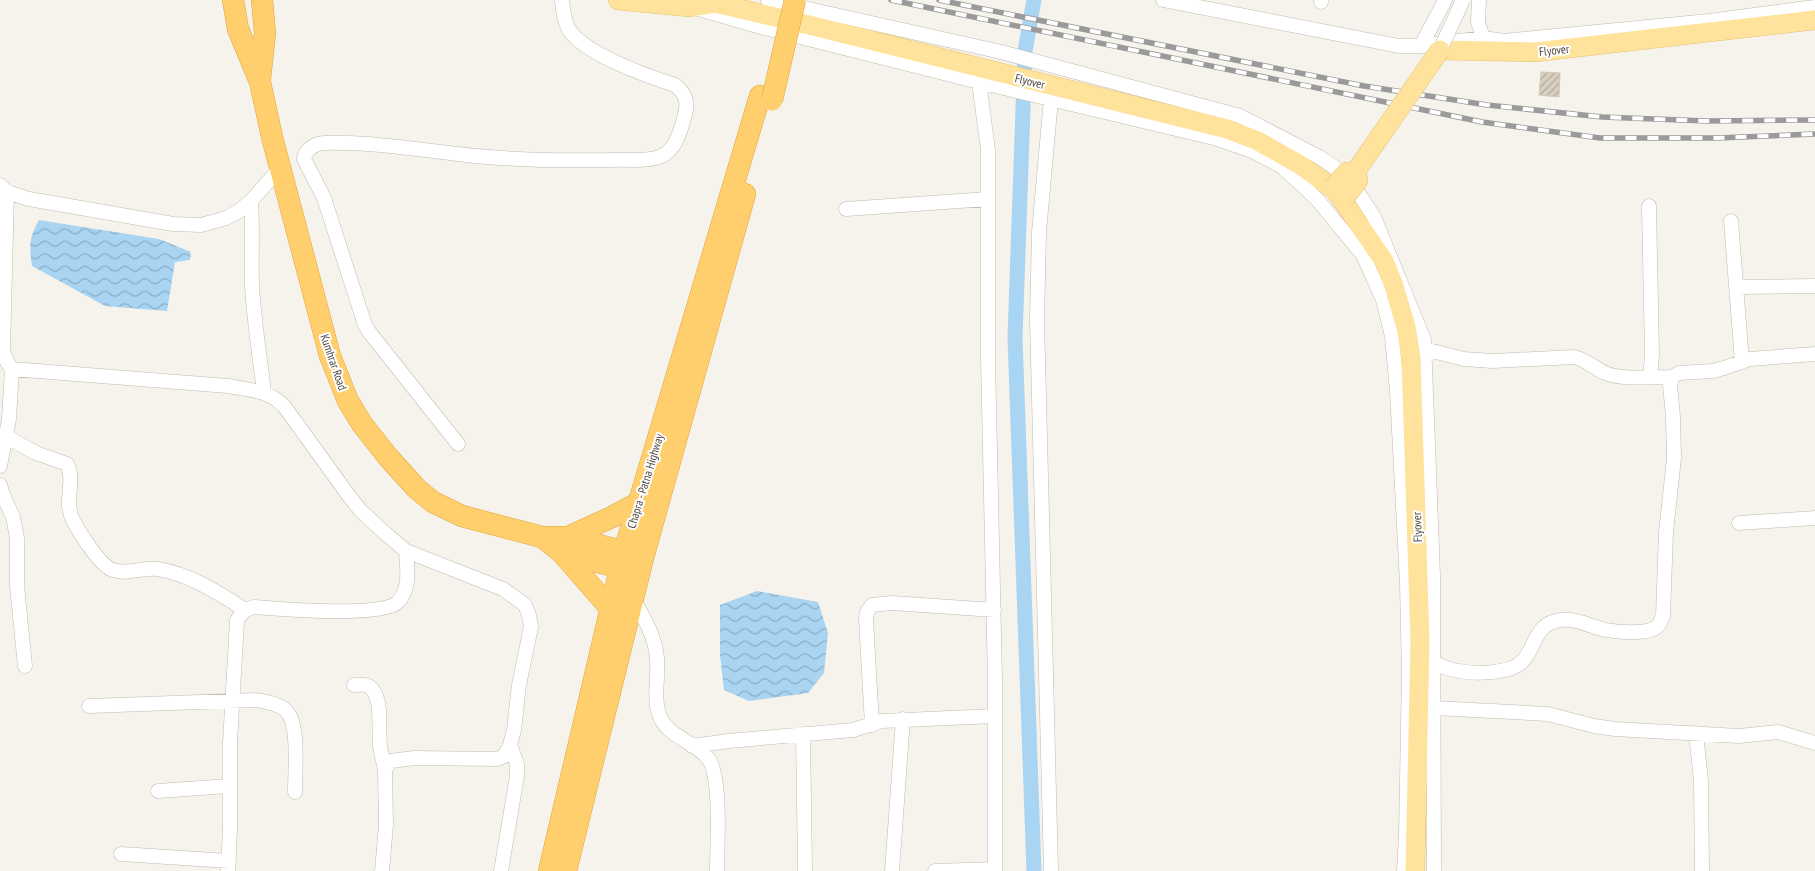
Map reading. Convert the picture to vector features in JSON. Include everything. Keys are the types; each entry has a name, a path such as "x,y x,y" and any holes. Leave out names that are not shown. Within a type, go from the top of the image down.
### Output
{"highway":[{"name":"Kumhrar Road","path":"233,0 238,29 260,82 272,137 330,356 348,401 362,424 417,489 433,502 462,516 632,563"},
{"name":"Kumhrar Road","path":"260,82 265,34 262,0"},
{"path":"766,98 781,0"},
{"path":"766,98 794,0"},
{"name":"Chapra - Patna Highway","path":"566,871 633,599 632,563 638,503 766,98"},
{"name":"Chapra - Patna Highway","path":"549,871 610,608 632,563 766,98"},
{"path":"610,608 565,545 638,503"}],"main road":[{"name":"Flyover","path":"618,0 690,7 712,2 1227,129 1258,141 1302,166 1337,194 1384,261 1402,310 1411,358 1420,642 1415,871"},
{"name":"Flyover","path":"1440,50 1458,49 1498,53 1535,52 1815,20"},
{"path":"1337,194 1347,172 1356,171 1440,50"}],"street":[{"path":"458,444 365,325 324,198 304,159 304,154 310,148 320,144 336,143 394,146 460,155 566,160 642,159 664,155 677,140 685,116 687,105 683,91 617,62 579,41 566,23 562,0"},
{"path":"768,0 1042,62 1240,116 1333,166 1359,194 1374,217 1424,340 1433,576 1434,871"},
{"path":"1164,0 1399,46 1421,46 1483,38 1504,41 1709,21 1815,7"},
{"path":"1421,46 1445,0"},
{"path":"1440,50 1463,0"},
{"path":"1479,0 1478,22 1483,38"},
{"path":"690,7 761,27 832,43 979,82 1214,138 1252,151 1281,166 1316,198 1363,255 1383,300 1392,336 1407,583 1409,672 1404,871"},
{"path":"935,871 995,870 994,610 988,358 987,143 979,82"},
{"path":"1045,98 1038,232 1037,319 1051,871"},
{"path":"0,466 7,436 12,369 7,362 4,350 4,188 29,199 174,224 200,225 226,218 239,211 251,201 281,167"},
{"path":"846,209 988,199"},
{"path":"251,201 253,242 252,284 255,333 264,393"},
{"path":"1649,206 1652,349 1650,377"},
{"path":"1731,220 1742,362"},
{"path":"1736,287 1815,286"},
{"path":"1424,350 1464,359 1492,361 1574,357 1584,359 1604,373 1615,376 1650,377 1672,377 1679,373 1713,371 1767,357 1815,354"},
{"path":"12,369 228,386 275,397 284,406 361,511 406,551 503,589 525,606 531,627 519,685 514,730 510,746 504,756 497,759 399,759 391,761 384,769"},
{"path":"1434,663 1460,672 1488,672 1513,668 1527,656 1543,628 1551,622 1564,620 1607,630 1650,631 1658,626 1663,616 1666,532 1673,475 1673,417 1670,385 1672,377"},
{"path":"7,436 36,452 67,464 70,470 69,510 73,520 96,557 104,565 114,571 158,569 172,573 207,587 245,610"},
{"path":"0,485 13,517 17,538 17,586 25,666"},
{"path":"1739,523 1815,518"},
{"path":"121,854 228,866 232,701 237,620 245,610 254,607 332,612 384,608 397,604 404,593 408,581 406,551"},
{"path":"633,599 650,628 654,644 657,658 656,700 661,719 670,731 708,758 713,769 717,796 717,871"},
{"path":"872,725 866,628 867,612 872,605 892,603 994,610"},
{"path":"354,685 365,684 371,687 376,695 378,704 380,746 384,769 386,826 382,871"},
{"path":"89,706 256,700 279,706 288,712 293,722 295,792"},
{"path":"1434,708 1548,714 1605,728 1739,736 1778,732 1815,743"},
{"path":"692,746 853,730 882,721 995,716"},
{"path":"892,871 903,719"},
{"path":"1696,733 1701,781 1702,871"},
{"path":"803,734 805,869"},
{"path":"501,871 517,776 517,764 510,746"},
{"path":"158,791 229,786"}],"water":[{"path":"39,220 159,239 191,252 190,260 175,262 167,311 105,306 32,266 31,242 33,232"},
{"path":"757,591 818,602 828,633 824,673 808,693 749,701 724,690 720,655 720,605"}],"building":[{"path":"1541,72 1560,73 1559,97 1539,95"}],"waterway":[{"path":"1034,0 1025,51 1015,338 1034,871"}],"railway":[{"path":"891,0 1482,122 1600,138 1717,138 1815,134"},
{"path":"939,0 1364,86 1487,105 1602,117 1707,121 1815,120"}]}
